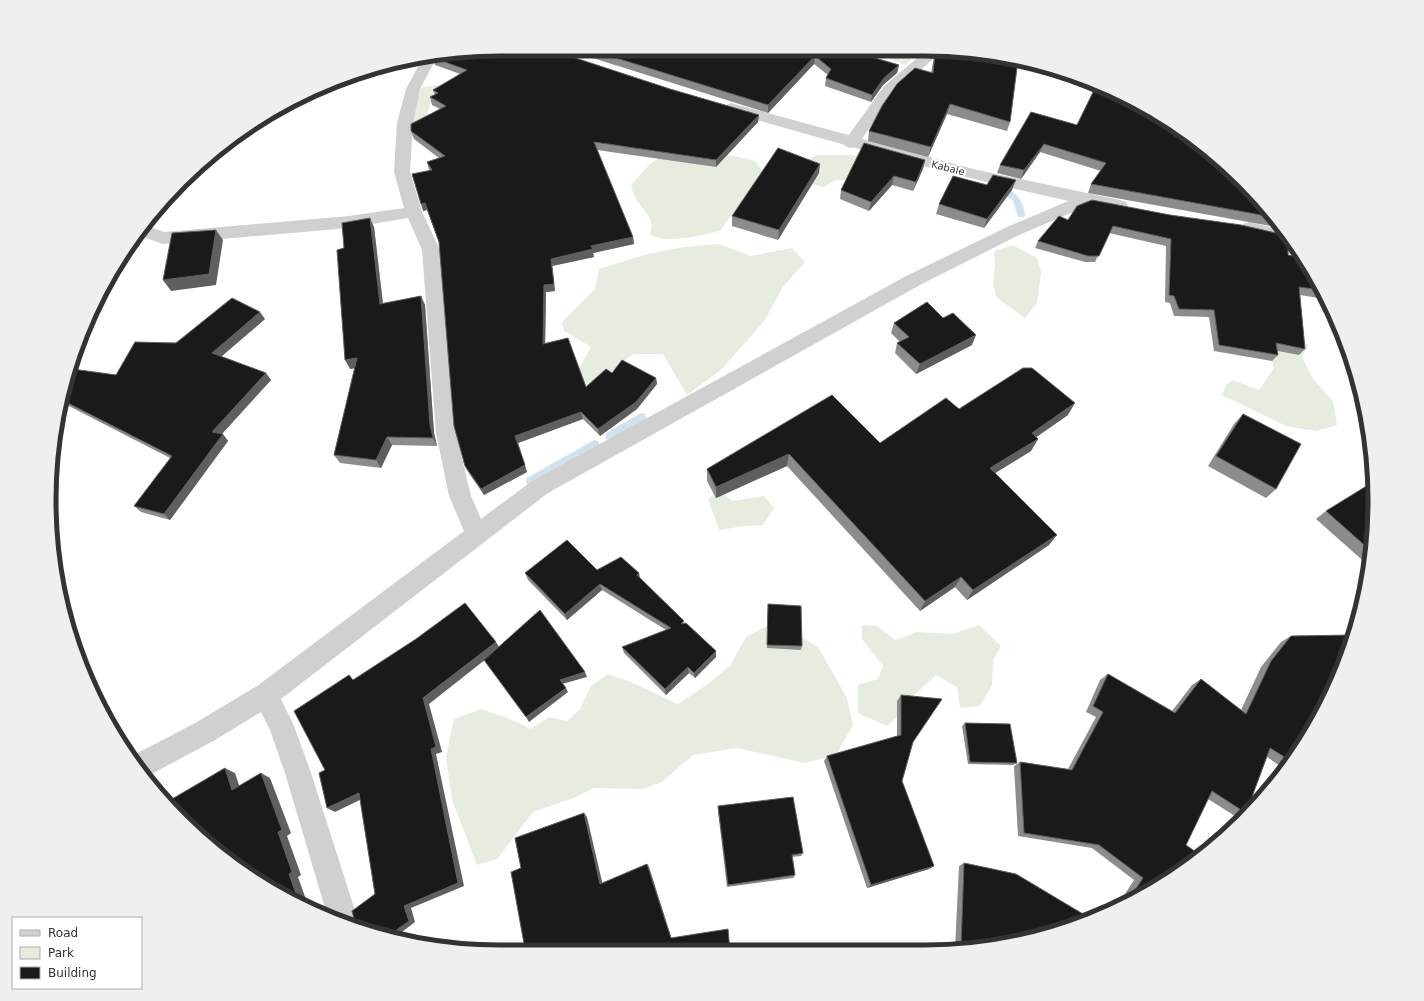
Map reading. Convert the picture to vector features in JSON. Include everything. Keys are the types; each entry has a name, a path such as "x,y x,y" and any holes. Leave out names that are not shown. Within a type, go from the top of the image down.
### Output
{"street":[{"path":"851,143 889,89 929,56"},
{"path":"427,63 413,89 405,123 402,172 414,212 431,250 446,433 460,496 477,535"},
{"name":"Kabale","path":"714,103 851,143 960,172 1086,200 1136,209"},
{"path":"143,764 206,731 266,695 540,487 828,326 959,257 1013,231 1086,200"},
{"path":"147,232 163,238 349,222 414,212"},
{"path":"1236,225 1280,235"},
{"path":"266,695 281,726 298,773 342,915"}],"green space":[{"path":"883,56 915,56 905,65"},
{"path":"438,85 423,124 409,126 412,105 422,87"},
{"path":"671,149 721,153 755,161 768,179 735,210 720,231 674,239 656,237 650,234 650,218 634,196 631,185 648,166"},
{"path":"817,155 850,155 882,159 891,181 836,180 823,187 799,182 801,172 806,162"},
{"path":"719,244 751,256 792,248 805,262 782,288 765,320 722,369 687,395 663,354 633,354 609,373 596,400 558,383 580,367 591,347 564,331 562,322 595,289 599,269 644,255 684,247"},
{"path":"1013,245 1037,258 1041,272 1037,303 1025,318 996,297 993,283 995,265 994,251"},
{"path":"1205,316 1291,328 1308,345 1302,357 1313,379 1333,401 1337,425 1317,431 1286,426 1222,395 1226,385 1233,380 1259,390 1274,368 1272,361 1274,352 1221,327"},
{"path":"719,490 732,501 764,496 774,508 763,525 719,530 708,499"},
{"path":"776,621 818,647 847,698 853,725 836,755 805,763 737,748 693,755 662,782 642,789 594,788 576,797 533,812 497,859 477,865 452,800 446,757 454,719 481,709 508,718 531,729 549,717 567,721 580,709 591,686 608,674 631,682 678,704 705,686 730,666 746,637"},
{"path":"862,625 877,626 895,640 917,632 952,634 979,625 1001,646 993,660 992,685 980,706 960,708 957,687 936,675 915,694 907,707 887,726 858,713 858,685 878,679 883,666 862,639"}],"building":[{"path":"500,56 569,56 670,89 759,115 716,160 594,142 633,237 591,246 593,249 551,259 554,284 544,285 543,344 568,338 586,387 606,369 612,373 622,360 656,378 636,402 598,429 581,412 515,436 525,465 481,489 465,466 454,426 439,242 425,203 421,204 412,174 432,170 427,162 445,156 411,131 411,124 446,106 430,97 438,93 433,90 467,70 440,60"},
{"path":"610,56 815,56 768,105"},
{"path":"815,56 868,56 899,65 884,78 872,95 826,78 831,69"},
{"path":"935,56 982,60 1017,66 1010,122 950,104 931,147 869,131 882,106 897,84 915,68 933,73"},
{"path":"1094,90 1120,102 1170,131 1217,166 1238,186 1265,216 1091,184 1106,163 1044,144 1024,170 1000,165 1031,112 1077,125"},
{"path":"864,143 925,160 916,182 894,176 871,202 841,190"},
{"path":"778,148 820,164 779,230 732,216"},
{"path":"993,175 1016,180 987,219 939,204 953,176 987,185"},
{"path":"1092,200 1170,215 1241,225 1276,233 1288,247 1288,255 1294,256 1314,289 1299,287 1305,349 1276,343 1278,355 1219,345 1214,310 1179,309 1174,296 1169,295 1171,239 1113,226 1099,256 1088,256 1038,241 1059,216 1068,220 1077,206"},
{"path":"370,218 380,304 421,296 430,425 433,438 387,437 376,460 334,455 357,358 345,360 337,250 344,248 342,223"},
{"path":"216,230 209,274 163,280 172,233"},
{"path":"232,298 260,312 212,353 266,373 212,432 223,434 164,514 134,506 172,456 67,403 76,370 116,375 135,342 176,343"},
{"path":"927,302 943,318 953,313 976,335 920,364 897,343 909,337 894,323"},
{"path":"1023,368 1032,368 1075,403 1032,433 1038,439 990,468 1057,535 973,590 961,577 925,601 789,454 716,487 707,469 832,395 880,443 946,398 959,409"},
{"path":"1243,414 1301,444 1276,489 1216,456"},
{"path":"1367,485 1365,546 1326,511"},
{"path":"567,540 597,570 621,557 639,573 637,575 684,621 681,624 686,623 716,651 694,673 688,667 665,689 622,647 671,628 600,584 565,614 525,573"},
{"path":"465,603 496,642 423,698 436,747 431,749 458,883 404,906 409,921 394,932 354,920 352,911 375,894 359,793 327,808 319,773 325,770 294,711 349,675 353,680 416,639"},
{"path":"768,604 801,606 802,646 767,645"},
{"path":"540,610 585,672 560,680 566,688 526,717 484,660"},
{"path":"1347,635 1334,671 1308,723 1285,758 1270,748 1250,803 1242,811 1212,791 1186,845 1196,852 1194,853 1170,870 1134,891 1143,878 1099,845 1024,833 1020,762 1072,770 1103,712 1093,706 1108,674 1175,713 1201,679 1246,714 1271,661 1291,636"},
{"path":"901,695 942,699 913,742 902,781 934,866 871,885 827,756 901,735"},
{"path":"965,723 1010,724 1017,763 970,762"},
{"path":"225,768 232,790 261,773 282,830 278,832 292,872 289,874 296,895 254,870 230,853 207,835 172,799"},
{"path":"793,797 803,853 792,855 795,875 728,885 718,806"},
{"path":"584,813 600,884 647,864 671,938 728,929 729,945 524,945 511,872 521,868 515,838"},
{"path":"964,863 1016,874 1084,915 1039,930 982,941 961,943"}],"waterway":[{"path":"1001,189 1016,198 1021,215"},
{"path":"610,436 641,417"},
{"path":"531,481 594,444"}]}
